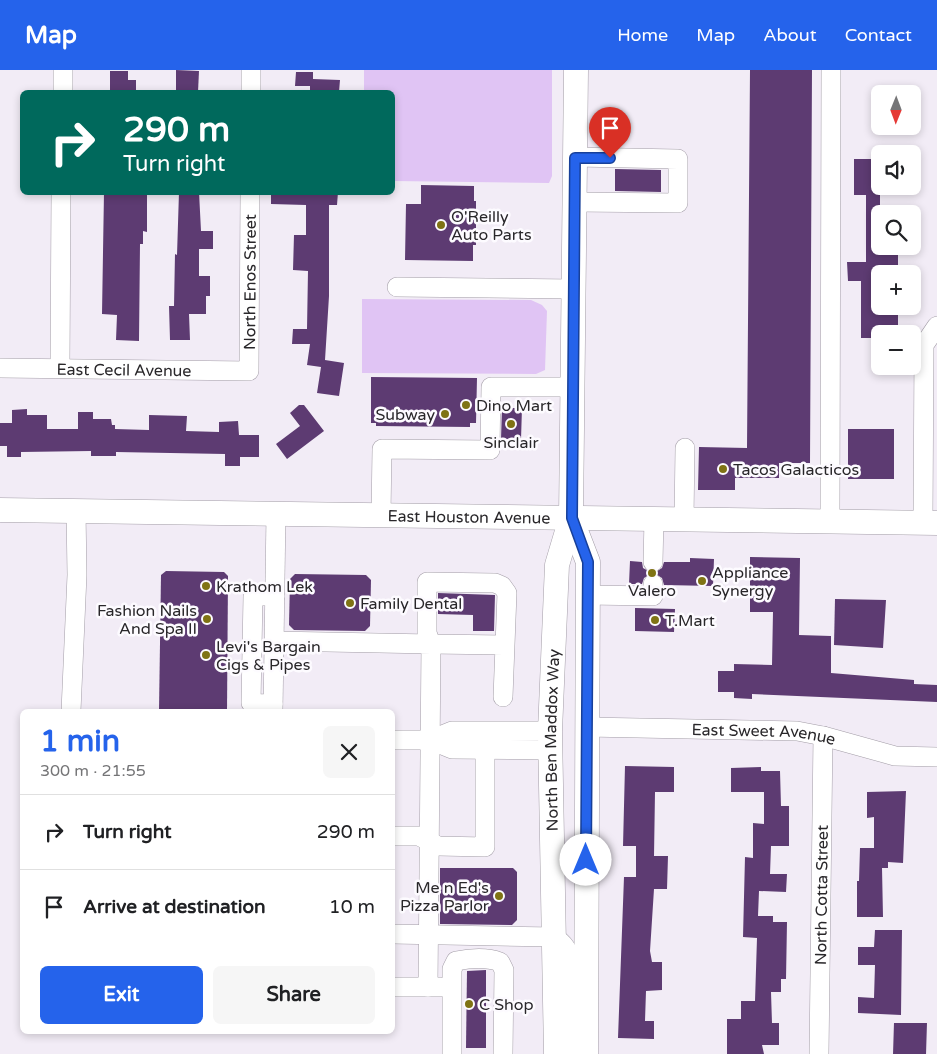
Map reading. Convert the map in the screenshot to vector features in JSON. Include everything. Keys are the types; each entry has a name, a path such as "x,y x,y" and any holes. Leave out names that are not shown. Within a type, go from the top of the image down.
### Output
{"main road":[{"name":"North Ben Maddox Way","path":"556,1054 550,741 557,565 572,518 576,70"},
{"name":"East Houston Avenue","path":"0,510 930,523"},
{"name":"North Ben Maddox Way","path":"572,518 588,562 586,1054"}],"street":[{"path":"63,70 63,90"},
{"path":"251,70 251,90"},
{"path":"830,522 831,70"},
{"path":"575,158 678,159 678,203 575,202"},
{"path":"60,368 62,195"},
{"name":"North Enos Street","path":"249,372 250,195"},
{"path":"397,287 574,289"},
{"path":"930,523 924,345 937,326"},
{"name":"East Cecil Avenue","path":"0,368 249,372"},
{"path":"381,515 382,449 490,450 491,386 573,387"},
{"path":"684,519 685,448"},
{"path":"71,709 76,575 76,511"},
{"path":"275,596 253,596 251,703 273,708 275,596 276,514"},
{"path":"653,562 654,519"},
{"path":"428,987 431,644 427,633 427,582 495,583 502,586 507,593 507,635 504,645 503,697"},
{"path":"588,595 653,596 653,584"},
{"path":"274,641 504,645"},
{"name":"East Sweet Avenue","path":"586,727 797,731 823,736 895,756 937,757"},
{"path":"395,740 430,740 452,731 550,741"},
{"name":"North Cotta Street","path":"819,1054 823,736"},
{"path":"430,740 452,749 485,749 550,741"},
{"path":"395,836 419,836 438,846 485,847 485,749"},
{"path":"395,934 554,937 568,951 571,962 573,1054"},
{"path":"452,1054 452,969 456,961 492,959 500,962 504,970 503,1054"},
{"path":"395,987 452,988"}],"shaded area":[{"path":"364,70 552,70 552,176 549,183 395,181 395,90 364,90"},
{"path":"362,299 531,300 542,305 547,311 545,370 536,374 362,373"}],"building":[{"path":"176,70 199,71 198,90 176,90"},
{"path":"750,70 812,70 810,463 779,463 779,478 735,478 735,490 698,490 699,447 747,448"},
{"path":"110,71 128,71 128,80 136,80 136,90 110,90"},
{"path":"296,72 313,72 313,79 340,80 339,90 310,90 310,86 295,86"},
{"path":"854,159 871,159 871,195 880,195 880,205 871,205 871,255 898,255 898,265 871,265 871,315 898,315 898,325 871,325 871,338 861,338 861,281 848,281 847,262 866,262 866,195 854,195"},
{"path":"615,169 661,170 661,192 615,191"},
{"name":"O'Reilly Auto Parts","path":"421,185 474,186 476,245 473,245 473,261 405,260 406,204 421,204"},
{"path":"104,195 147,195 147,232 143,231 143,244 140,244 139,341 116,340 117,315 102,314"},
{"path":"179,195 199,195 201,231 213,231 213,249 199,249 199,276 210,276 210,296 206,296 206,314 189,314 190,340 170,340 169,306 174,306 175,254 177,255"},
{"path":"271,195 338,195 337,205 329,205 329,296 325,360 344,363 339,396 317,393 321,367 307,365 310,344 292,344 293,329 307,329 308,271 293,270 294,235 306,235 306,205 271,204"},
{"path":"371,377 477,378 476,423 470,423 470,427 376,426 376,423 371,423"},
{"path":"299,405 304,405 324,431 287,459 276,444 300,426 290,413"},
{"name":"Sinclair","path":"502,408 522,408 521,439 501,439"},
{"path":"27,409 27,415 47,415 47,429 78,429 78,412 93,412 93,419 111,419 115,429 149,430 149,415 187,416 186,431 219,432 219,422 238,421 239,435 259,435 259,457 240,457 240,466 225,466 225,454 116,452 116,456 91,456 91,451 21,452 21,457 7,457 7,446 0,446 0,423 12,423 12,410"},
{"path":"848,429 894,429 894,479 848,479"},
{"path":"750,557 800,558 799,635 831,636 831,673 914,680 914,684 937,685 937,702 752,694 752,699 734,698 734,692 718,692 718,671 734,671 734,664 772,665 773,612 750,612"},
{"path":"690,558 714,559 713,586 664,585 662,578 654,573 662,568 664,562 690,562"},
{"path":"630,561 642,562 643,568 652,573 644,578 642,584 629,584"},
{"path":"166,571 224,572 228,576 227,709 159,709 161,575"},
{"path":"295,574 366,575 371,580 370,626 365,631 294,630 289,625 290,579"},
{"path":"438,593 495,595 494,631 473,631 473,615 438,614"},
{"path":"835,599 886,600 883,648 834,645"},
{"name":"T.Mart","path":"635,608 675,609 674,632 635,631"},
{"path":"625,766 674,767 674,792 655,792 654,856 668,856 667,889 654,889 650,951 652,962 662,962 662,990 646,991 645,1021 654,1021 654,1039 618,1038 624,877 636,877 636,846 623,846"},
{"path":"761,767 761,771 780,771 781,806 789,806 789,846 771,846 770,874 787,874 786,892 759,891 758,916 773,916 773,922 787,922 786,979 781,979 781,992 771,992 772,1023 779,1023 779,1045 762,1045 764,1054 727,1054 727,1019 741,1019 741,1001 755,1001 757,938 743,937 745,857 753,858 753,823 764,824 764,792 731,792 731,768"},
{"path":"906,791 903,863 888,862 888,868 882,868 883,917 857,917 857,881 859,881 860,848 874,848 874,817 867,818 867,792"},
{"path":"440,868 513,868 517,872 517,920 512,925 440,924"},
{"path":"875,930 902,930 901,1015 858,1013 858,997 874,998 875,965 858,965 858,947 874,947"},
{"path":"486,970 486,1048 466,1048 467,971"},
{"path":"894,1023 927,1023 926,1054 893,1054"}],"place":[{"name":"O'Reilly Auto Parts","path":"441,225"},
{"name":"Dino Mart","path":"466,405"},
{"name":"Subway","path":"445,414"},
{"name":"Sinclair","path":"511,424"},
{"name":"Tacos Galacticos","path":"723,469"},
{"name":"Valero","path":"652,573"},
{"name":"Appliance Synergy","path":"702,581"},
{"name":"Krathom Lek","path":"206,586"},
{"name":"Family Dental","path":"350,603"},
{"name":"Fashion Nails And Spa II","path":"207,619"},
{"name":"T.Mart","path":"655,620"},
{"name":"Levi's Bargain Cigs & Pipes","path":"206,655"},
{"name":"Me n Ed's Pizza Parlor","path":"499,896"},
{"name":"C Shop","path":"469,1004"}],"route":[{"path":"586,860 588,562 572,518 575,158 610,158"}]}
